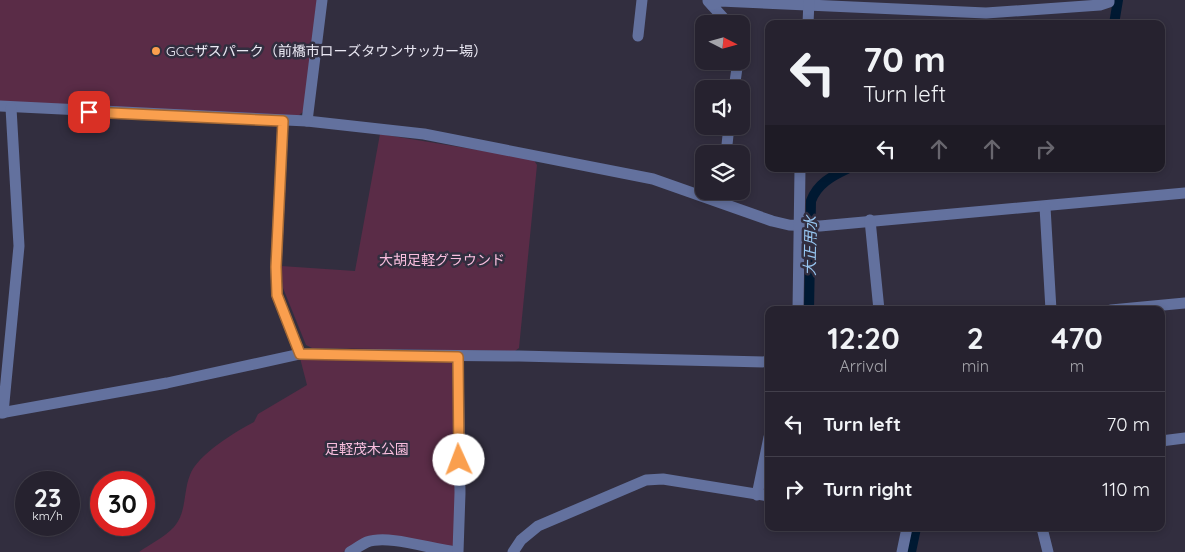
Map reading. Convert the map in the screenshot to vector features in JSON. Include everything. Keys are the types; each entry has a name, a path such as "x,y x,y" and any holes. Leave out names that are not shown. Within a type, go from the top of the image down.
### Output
{"street":[{"path":"307,121 322,0"},
{"path":"638,36 642,0"},
{"path":"709,2 809,3 986,13 1100,5 1109,2 1109,0"},
{"path":"709,2 721,15"},
{"path":"808,20 809,3"},
{"path":"695,190 619,171 424,134 307,121 6,107 19,246 2,413 167,383 300,354 458,357 483,352 765,362"},
{"path":"283,121 276,267 277,295 300,354"},
{"path":"798,306 801,225 800,172"},
{"path":"727,200 781,224 820,226 1185,193"},
{"path":"1045,207 1051,306"},
{"path":"870,220 879,306"},
{"path":"1153,306 1185,303"},
{"path":"350,552 376,540 409,543 435,550 457,552 460,494 458,357"},
{"path":"1165,440 1185,438"},
{"path":"513,552 521,540 547,521 646,480 662,479 763,496 765,477"},
{"path":"902,552 906,531"},
{"path":"1043,531 1048,552"}],"green space":[{"name":"GCCザスパーク（前橋市ローズタウンサッカー場）","path":"0,0 317,0 304,111 298,116 0,102"},
{"name":"大胡足軽グラウンド","path":"380,134 533,159 537,165 519,348 515,351 312,348 306,345 283,288 281,266 355,271"},
{"name":"足軽茂木公園","path":"300,358 455,360 455,546 365,539 343,552 139,552 166,534 178,521 183,508 190,475 201,459 228,438 254,422 258,414 307,385"}],"waterway":[{"name":"大正用水","path":"1115,20 1118,0"},
{"name":"大正用水","path":"809,306 811,201 821,185 842,172"},
{"name":"大正用水","path":"911,552 915,531"}],"place":[{"name":"GCCザスパーク（前橋市ローズタウンサッカー場）","path":"156,51"}],"route":[{"path":"89,112 283,121 276,267 277,295 300,354 458,357 459,460"}]}
